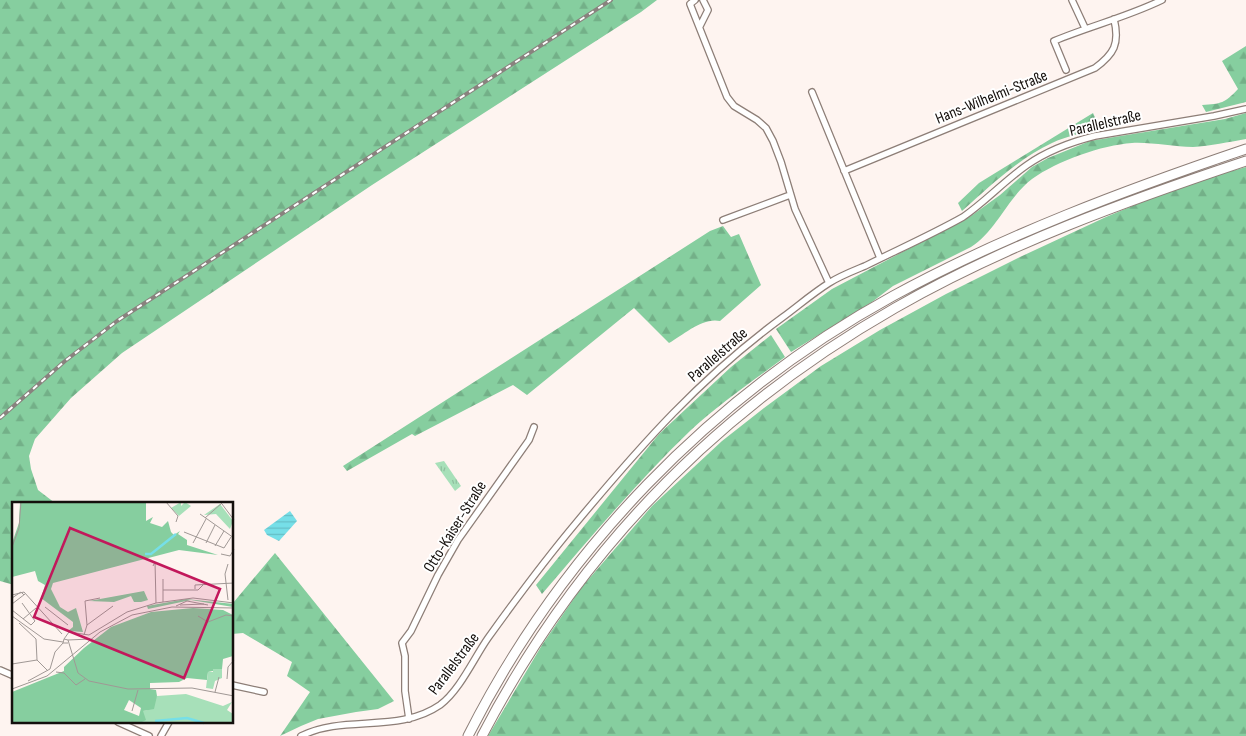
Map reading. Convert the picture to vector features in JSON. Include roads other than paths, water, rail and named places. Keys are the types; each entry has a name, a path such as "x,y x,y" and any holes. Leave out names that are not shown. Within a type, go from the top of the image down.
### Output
{"highway":[{"path":"462,736 482,708 539,616 612,522 674,458 722,414 768,378 840,328 891,297 956,264 1103,200 1246,149"},
{"path":"482,736 543,631 600,554 641,507 676,473 729,423 766,393 847,337 896,307 962,273 1059,229 1156,192 1246,161"},
{"path":"468,736 482,708"}],"street":[{"path":"695,0 690,4 727,97 734,106 762,124 773,142 795,209 829,283"},
{"path":"700,26 708,10 703,0"},
{"path":"1072,0 1085,28"},
{"path":"1066,70 1054,41 1085,28 1131,14 1162,0"},
{"name":"Hans-Wilhelmi-Straße","path":"844,171 1095,68 1108,58 1115,46 1116,27 1114,19"},
{"path":"812,92 880,258"},
{"name":"Parallelstraße","path":"301,736 312,731 340,724 409,719 425,714 450,696 488,638 567,533 652,434 687,398 738,351 829,283 963,217 979,206 1027,165 1076,141 1246,109"},
{"path":"723,220 790,195"},
{"name":"Otto-Kaiser-Straße","path":"409,719 405,691 405,656 402,643 411,631 438,575 458,540 529,440 534,427"},
{"path":"0,670 12,675"},
{"path":"234,685 264,692"},
{"path":"122,724 149,736"},
{"path":"161,736 169,724"}],"water":[{"path":"290,511 297,521 279,541 267,535 264,530"}],"railway":[{"path":"0,418 65,361 117,321 611,0"}]}
